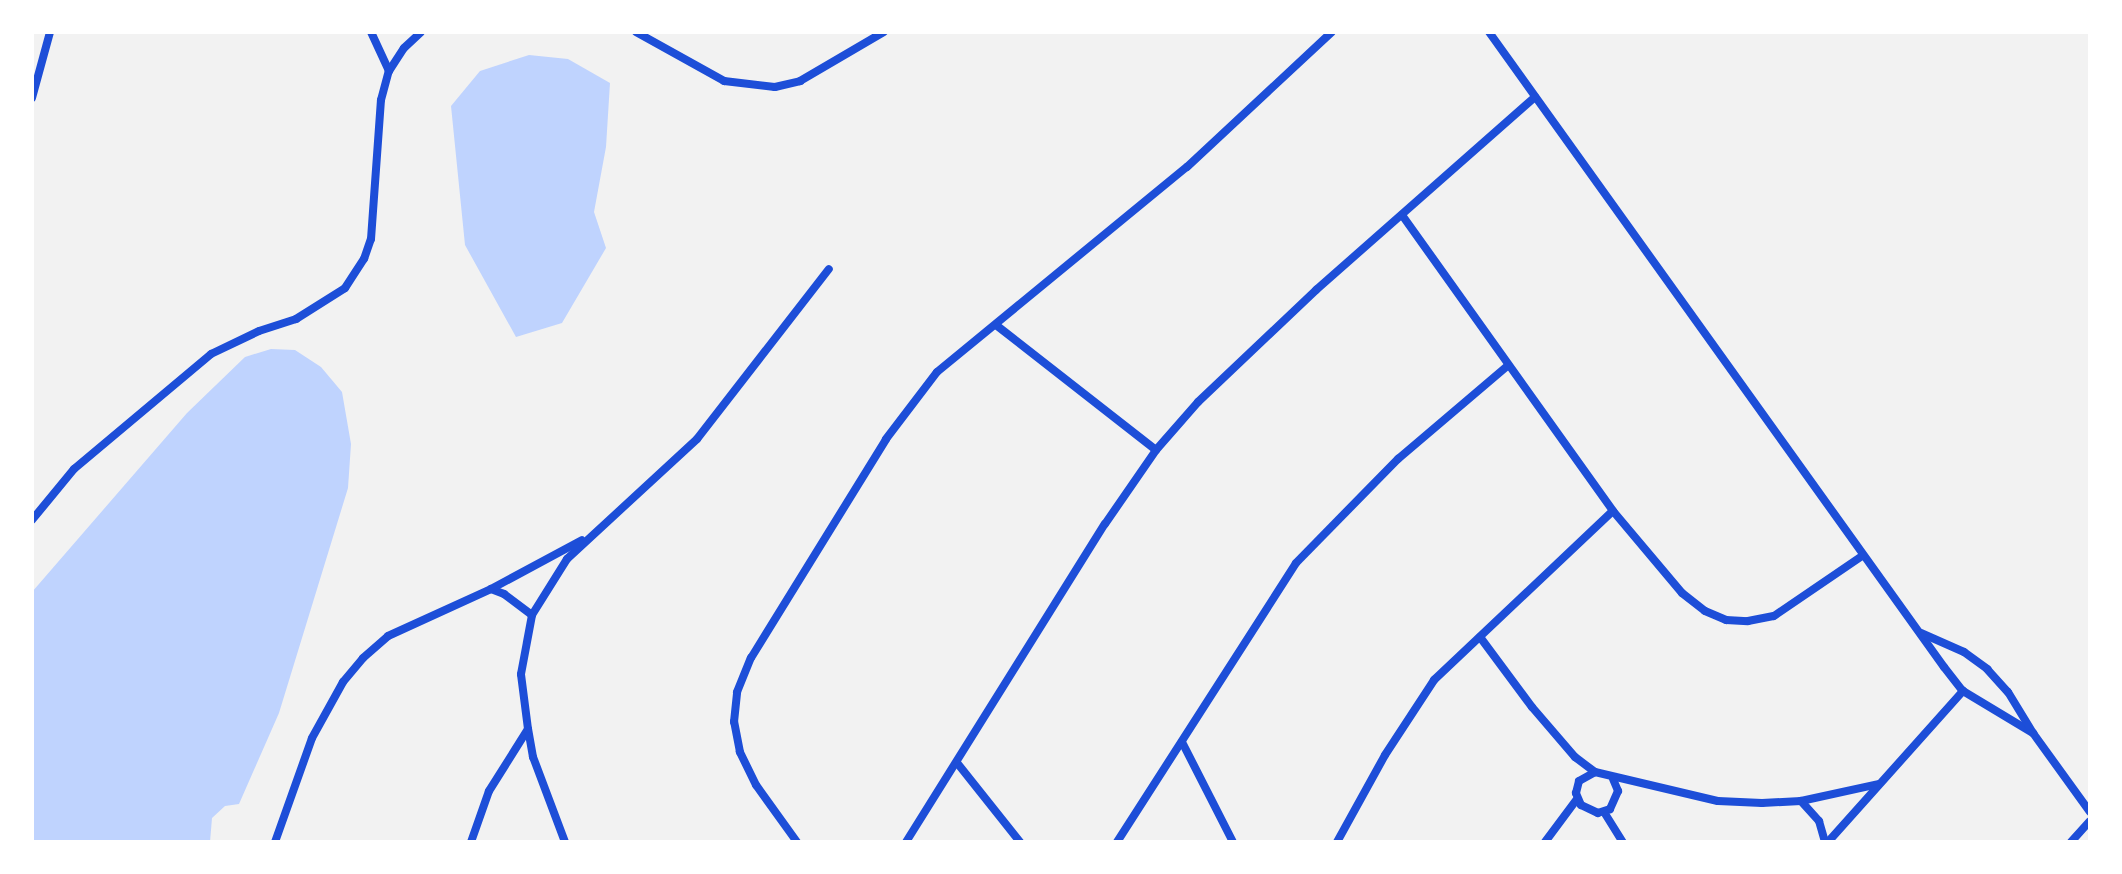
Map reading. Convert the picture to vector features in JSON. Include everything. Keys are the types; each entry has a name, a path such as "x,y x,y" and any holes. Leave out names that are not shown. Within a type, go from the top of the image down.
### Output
{"street":[{"path":"32,98 50,32"},
{"path":"371,32 389,71"},
{"path":"32,520 74,469 211,354 259,331 296,319 345,288 364,259 371,239 381,100 389,71 404,48 421,32"},
{"path":"636,32 724,81 775,87 800,81 884,32"},
{"path":"797,842 756,785 740,752 734,722 737,692 751,658 886,439 937,372 1187,167 1332,32"},
{"path":"1489,32 1862,556 1963,691 2033,733"},
{"path":"906,842 958,764 1105,524 1156,450 1209,391 1535,97"},
{"path":"1402,215 1506,367 1613,511 1682,593 1705,611 1726,620 1748,621 1774,616 1862,556"},
{"path":"565,842 533,757 528,729 521,674 532,615 567,559 661,476 697,439 829,269"},
{"path":"996,325 1156,450"},
{"path":"1117,842 1296,563 1398,459 1506,367"},
{"path":"1337,842 1385,755 1434,680 1613,511"},
{"path":"275,842 312,738 343,682 363,658 388,636 491,589 592,535"},
{"path":"491,589 504,594 532,615"},
{"path":"1920,632 1964,652 1987,669 2008,692 2033,733 2090,812"},
{"path":"1480,637 1532,707 1575,757 1595,772 1613,779 1718,801 1801,801 1878,784"},
{"path":"1801,801 1819,821 1826,842 1963,691"},
{"path":"471,842 489,791 528,729"},
{"path":"1182,742 1233,842"},
{"path":"958,764 1020,842"},
{"path":"1545,842 1577,799 1579,781 1595,772"},
{"path":"1577,799 1591,812 1604,812 1617,798 1613,779"},
{"path":"1604,812 1623,842"},
{"path":"2071,842 2090,821"}],"water":[{"path":"529,55 568,59 610,83 606,147 594,212 606,248 562,323 516,337 465,245 451,106 480,71"},
{"path":"271,349 295,350 321,367 342,392 351,444 348,488 279,713 239,804 225,806 212,818 210,842 32,842 32,592 187,413 245,357"}]}
